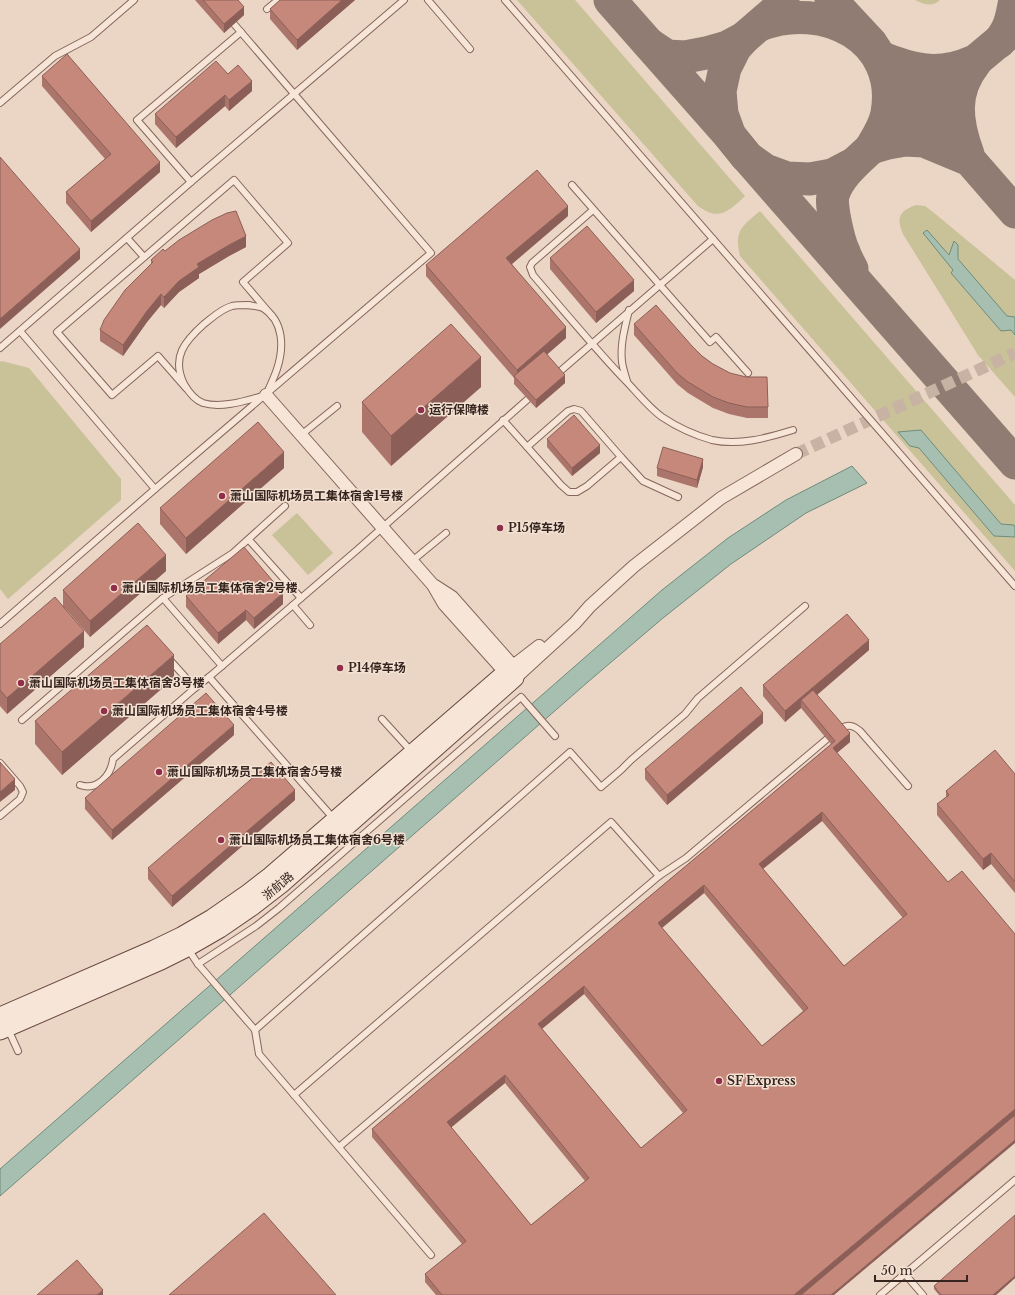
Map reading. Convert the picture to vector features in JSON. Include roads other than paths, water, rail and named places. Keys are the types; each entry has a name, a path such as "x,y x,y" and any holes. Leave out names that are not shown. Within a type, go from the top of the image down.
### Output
{"street":[{"path":"266,394 433,585 452,597 511,672 575,623 590,606 634,566 721,498 796,454"},
{"name":"浙航路","path":"2,1022 161,961 212,918 248,893 335,820 412,752 511,672"},
{"name":"浙航路","path":"184,942 220,929 246,912 283,882 511,672"}],"lane":[{"path":"0,103 55,56 91,37 134,0"},
{"path":"268,9 278,0"},
{"path":"0,348 404,0"},
{"path":"428,0 470,48"},
{"path":"505,0 1015,586"},
{"path":"1,620 431,253 234,24"},
{"path":"191,182 137,120 241,32"},
{"path":"234,180 288,243 243,282 272,316 278,325 281,336 280,355 277,368 266,394 230,403 214,404 202,402 194,397 158,356 112,396 57,332 234,180"},
{"path":"572,185 710,342 716,337 748,373"},
{"path":"593,210 532,263 530,267 533,275 591,343 661,416 688,432 712,440 735,442 765,438 792,430"},
{"path":"127,238 144,257"},
{"path":"557,374 713,238"},
{"path":"186,388 180,376 178,364 180,352 190,337 215,314 232,306 248,305 262,308 272,316"},
{"path":"628,382 622,363 622,348 629,310"},
{"path":"20,331 155,489"},
{"path":"80,784 92,786 108,776 112,767 113,759 383,528 528,399"},
{"path":"301,435 337,406"},
{"path":"527,447 568,411 574,409 581,411 642,481 678,497"},
{"path":"504,420 561,485 569,492 577,492 587,486 621,457"},
{"path":"22,720 163,598 233,553 286,506"},
{"path":"412,561 446,533"},
{"path":"249,540 301,598"},
{"path":"163,598 222,666"},
{"path":"294,605 310,625"},
{"path":"255,1030 570,752 600,787 685,714 698,698 805,606"},
{"path":"137,621 142,627"},
{"path":"166,654 195,688"},
{"path":"209,677 335,820"},
{"path":"198,964 250,930 279,908 521,697 555,736"},
{"path":"382,719 412,752"},
{"path":"839,729 849,725 860,731 908,786"},
{"path":"339,1147 659,876 686,858 827,739"},
{"path":"0,763 20,786 23,792 20,799 0,816"},
{"path":"294,1095 611,822 659,876"},
{"path":"184,942 198,964 255,1030 259,1054 431,1254"},
{"path":"2,1022 18,1051"},
{"path":"880,1295 1015,1180"},
{"path":"904,1274 923,1295"}],"tunnel":[{"path":"796,454 1015,353"}],"place":[{"name":"运行保障楼","path":"421,410"},
{"name":"萧山国际机场员工集体宿舍1号楼","path":"222,496"},
{"name":"P15停车场","path":"500,528"},
{"name":"萧山国际机场员工集体宿舍2号楼","path":"114,588"},
{"name":"P14停车场","path":"340,668"},
{"name":"萧山国际机场员工集体宿舍3号楼","path":"21,683"},
{"name":"萧山国际机场员工集体宿舍4号楼","path":"104,711"},
{"name":"萧山国际机场员工集体宿舍5号楼","path":"159,772"},
{"name":"萧山国际机场员工集体宿舍6号楼","path":"221,840"},
{"name":"SF Express","path":"719,1081"}]}
